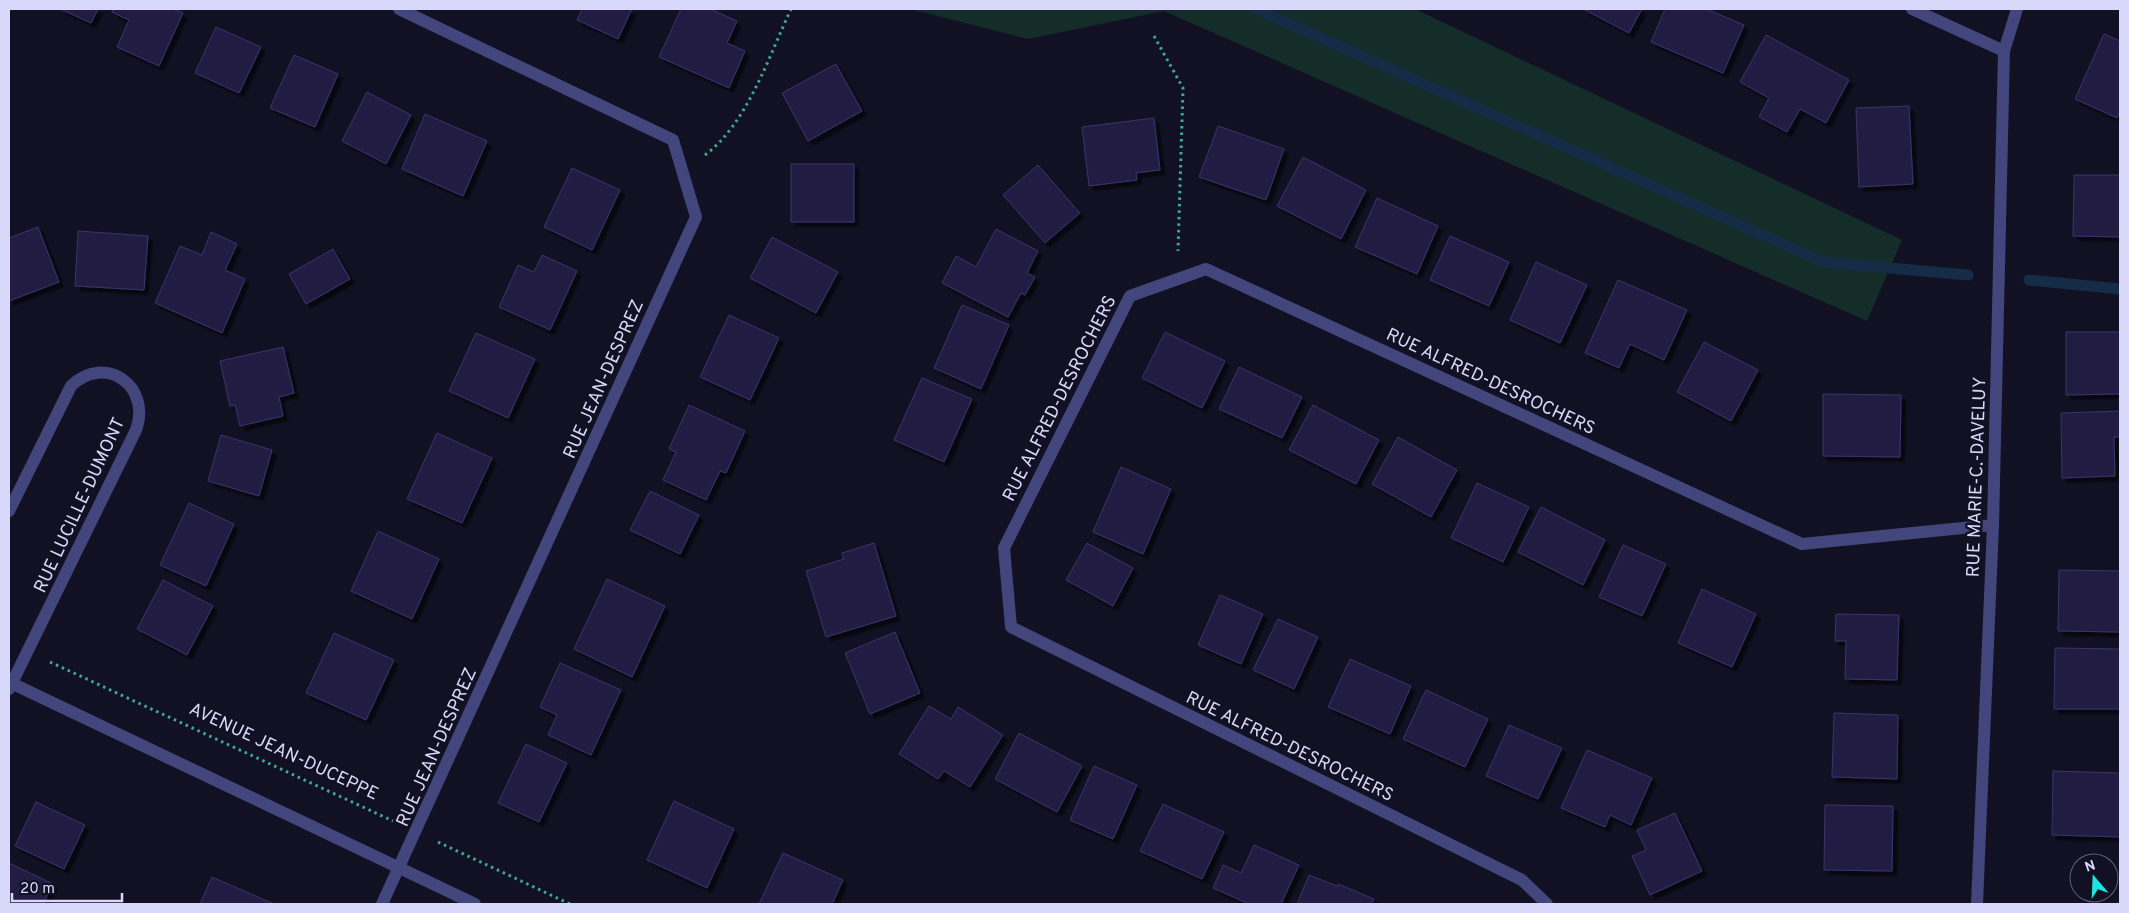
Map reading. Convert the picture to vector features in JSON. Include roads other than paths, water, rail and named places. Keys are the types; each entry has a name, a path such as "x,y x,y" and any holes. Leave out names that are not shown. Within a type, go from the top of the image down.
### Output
{"street":[{"name":"RUE JEAN-DESPREZ","path":"382,904 696,217 673,140 399,9"},
{"path":"1912,9 2004,51"},
{"name":"RUE MARIE-C.-DAVELUY","path":"1978,904 1993,525 2004,51 2017,9"},
{"name":"RUE ALFRED-DESROCHERS","path":"1547,904 1522,880 1011,627 1004,548 1130,296 1206,269 1802,544 1993,525"},
{"name":"RUE LUCILLE-DUMONT","path":"9,511 71,386 79,378 101,372 122,378 130,385 136,394 140,410 136,430 10,685"},
{"path":"10,685 475,904"}],"waterway":[{"path":"1256,9 1823,262 1968,275"},
{"path":"2029,280 2120,289"}]}
